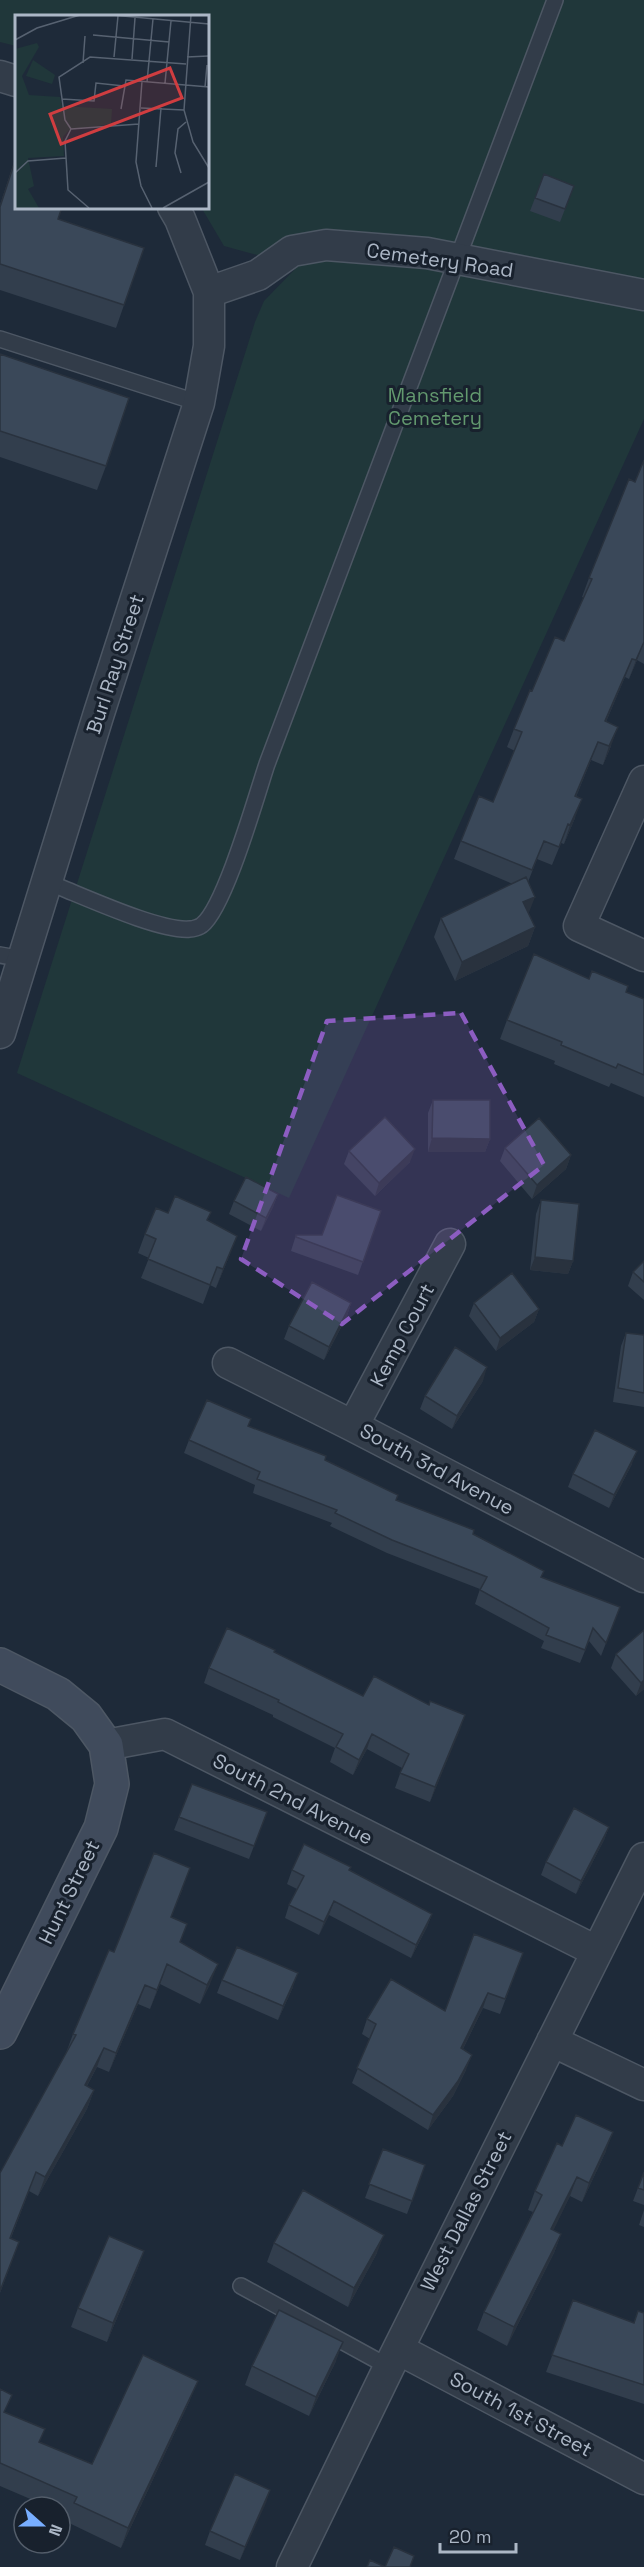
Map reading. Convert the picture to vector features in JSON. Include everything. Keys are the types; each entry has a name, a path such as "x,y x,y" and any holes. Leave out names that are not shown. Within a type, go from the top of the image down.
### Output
{"street":[{"path":"0,76 15,81"},
{"path":"174,208 209,292"},
{"name":"Cemetery Road","path":"209,292 258,275 292,251 326,244 427,253 644,295"},
{"name":"Burl Ray Street","path":"0,1033 11,957 47,882 199,403 209,346 209,292"},
{"path":"644,781 579,926 644,956"},
{"name":"Kemp Court","path":"353,1425 450,1244"},
{"name":"South 3rd Avenue","path":"228,1363 644,1576"},
{"path":"0,1665 58,1695 86,1717 106,1745"},
{"name":"South 2nd Avenue","path":"106,1745 165,1734 596,1951"},
{"name":"Hunt Street","path":"0,2032 101,1828 112,1784 106,1745"},
{"name":"West Dallas Street","path":"292,2567 393,2358 644,1858"},
{"path":"552,2041 644,2085"},
{"name":"South 1st Street","path":"393,2358 644,2479"}],"lane":[{"path":"47,882 160,925 189,929 202,926 214,908 226,884 267,764 455,259 555,0"},
{"path":"0,339 199,403"},
{"path":"241,2286 393,2358"}],"highlighted area":[{"path":"461,1013 544,1165 342,1324 241,1259 327,1021"}],"green space":[{"name":"Mansfield Cemetery","path":"0,0 644,0 644,419 289,1198 17,1073 255,322 264,301 298,266 224,246 202,208 208,208 208,15 15,15 15,46 0,42"}],"building":[{"path":"15,161 15,208 62,208 58,219 144,248 124,305 0,264 0,207"},
{"path":"544,174 574,186 565,209 535,198"},
{"path":"0,354 129,398 106,466 0,431"},
{"path":"644,460 644,642 636,660 632,659 605,721 618,727 609,746 598,742 575,796 582,799 570,825 568,824 559,847 544,841 532,870 461,841 479,796 493,802 522,732 514,729 530,690 532,691 555,637 564,641 592,579 589,578 629,479 635,482"},
{"path":"526,877 535,897 523,902 535,927 462,962 441,918"},
{"path":"534,954 589,979 592,971 628,986 626,992 644,999 644,1075 618,1064 616,1068 561,1045 562,1042 507,1020"},
{"path":"433,1100 490,1100 490,1139 432,1138"},
{"path":"385,1117 415,1149 379,1183 349,1151"},
{"path":"539,1118 571,1155 537,1185 505,1148"},
{"path":"246,1177 278,1194 266,1218 234,1201"},
{"path":"337,1195 381,1211 363,1262 296,1237 296,1235 322,1235"},
{"path":"175,1196 211,1212 207,1220 237,1236 223,1269 217,1267 210,1285 148,1259 156,1239 145,1234 156,1208 168,1213"},
{"path":"541,1200 579,1204 573,1261 535,1257"},
{"path":"644,1261 644,1282 633,1272"},
{"path":"512,1273 539,1309 500,1338 474,1303"},
{"path":"312,1282 351,1303 329,1347 289,1326"},
{"path":"626,1333 644,1335 644,1393 618,1388"},
{"path":"455,1347 487,1367 457,1416 425,1396"},
{"path":"207,1400 251,1419 248,1426 326,1456 325,1460 398,1495 396,1500 474,1530 473,1534 544,1571 541,1577 620,1607 606,1643 593,1628 585,1650 546,1635 549,1628 480,1590 487,1577 392,1540 335,1513 337,1510 257,1479 260,1472 189,1440"},
{"path":"595,1430 637,1451 614,1495 573,1474"},
{"path":"227,1628 363,1696 374,1676 429,1705 430,1701 465,1715 435,1787 400,1773 409,1754 372,1734 359,1760 336,1747 343,1734 278,1702 279,1700 209,1668"},
{"path":"644,1630 644,1680 641,1683 616,1654"},
{"path":"192,1784 267,1812 254,1846 179,1817"},
{"path":"574,1808 609,1827 581,1881 546,1862"},
{"path":"304,1844 351,1867 349,1870 432,1914 416,1945 334,1901 324,1922 289,1905 304,1876 292,1870"},
{"path":"154,1853 190,1868 171,1917 187,1924 180,1942 218,1964 207,1985 167,1964 157,1990 145,1985 116,2053 104,2048 85,2085 94,2090 45,2177 36,2172 10,2238 19,2242 0,2291 0,2173 76,2035 73,2034 109,1950 114,1952"},
{"path":"474,1934 523,1953 505,1999 488,1993 461,2048 472,2055 458,2081 433,2115 357,2068 376,2024 367,2019 391,1979 445,2011"},
{"path":"237,1947 298,1973 283,2006 222,1980"},
{"path":"576,2115 613,2132 589,2183 577,2177 551,2229 561,2234 514,2327 484,2312 542,2195 535,2191 557,2143 562,2146"},
{"path":"383,2149 425,2165 412,2201 369,2184"},
{"path":"644,2172 644,2190 638,2188"},
{"path":"303,2190 384,2235 354,2288 274,2243"},
{"path":"109,2236 144,2251 113,2323 78,2308"},
{"path":"573,2300 634,2323 638,2311 644,2313 644,2385 552,2355"},
{"path":"279,2310 343,2342 316,2397 252,2366"},
{"path":"143,2355 198,2381 128,2528 74,2503 77,2497 0,2463 0,2389 12,2395 4,2412 45,2429 39,2442 92,2464"},
{"path":"235,2474 270,2490 245,2547 210,2531"},
{"path":"394,2547 414,2556 410,2567 385,2567"},
{"path":"370,2560 385,2567 367,2567"}]}
